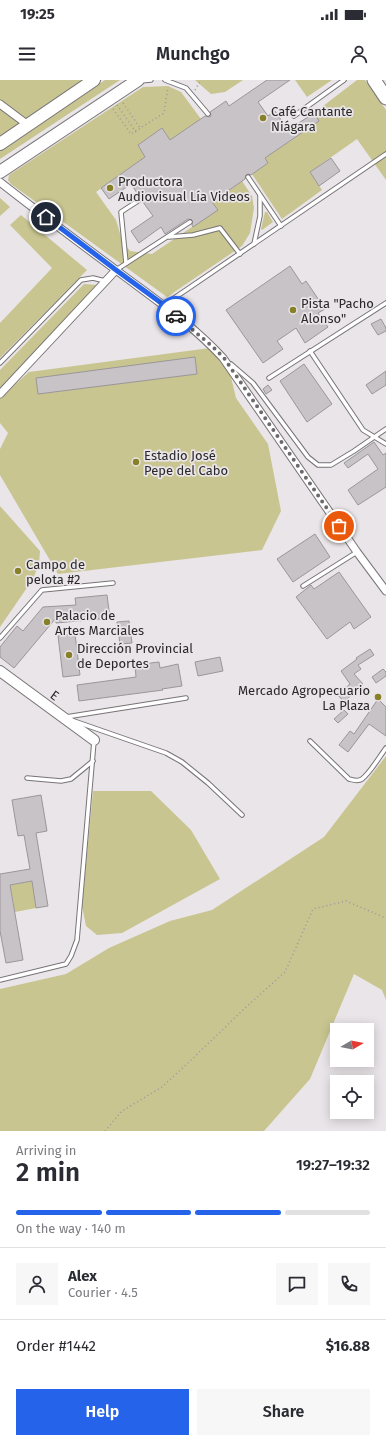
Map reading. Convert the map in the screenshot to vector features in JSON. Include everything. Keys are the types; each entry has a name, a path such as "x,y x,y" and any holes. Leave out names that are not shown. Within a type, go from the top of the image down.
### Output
{"highway":[{"path":"374,80 386,98"}],"main road":[{"path":"0,172 136,81"},
{"path":"0,144 87,82"}],"street":[{"path":"0,104 28,125"},
{"path":"0,182 164,305 224,358 357,552 386,591"},
{"path":"0,394 116,270"},
{"name":"E","path":"0,671 94,740"}],"lane":[{"path":"136,81 151,80"},
{"path":"294,116 344,80"},
{"path":"167,81 186,88 208,114"},
{"path":"164,305 386,154"},
{"path":"248,177 281,226"},
{"path":"254,244 260,216 260,195"},
{"path":"126,263 121,212 141,199"},
{"path":"116,270 190,222"},
{"path":"168,237 193,235 220,228 240,254"},
{"path":"0,364 81,280 93,278 106,281"},
{"path":"269,378 386,303"},
{"path":"310,351 363,430 386,444"},
{"path":"224,358 253,383 308,457 318,465 331,465 386,429"},
{"path":"303,586 357,552"},
{"path":"0,638 42,590 113,583"},
{"path":"63,717 186,698"},
{"path":"63,717 166,753 182,762 208,783 242,815"},
{"path":"0,980 66,964 72,956 77,940 94,740"},
{"path":"310,741 349,779 355,781 361,780 386,748"},
{"path":"27,778 61,781 71,779 93,762"}],"path":[{"path":"192,95 201,80"},
{"path":"112,108 132,134 164,113 167,81"},
{"path":"122,101 140,128"},
{"path":"116,105 136,132"},
{"path":"104,1131 122,1111 162,1087 285,972 313,909 346,901 386,918"}],"shaded area":[{"path":"0,80 87,80 0,139"},
{"path":"105,80 120,80 0,159 0,150"},
{"path":"195,80 243,80 225,92 211,94"},
{"path":"295,80 332,80 307,97"},
{"path":"357,80 365,80 386,110 386,180 357,139 310,172 322,190 282,219 252,174 268,163 265,158 319,121 314,113"},
{"path":"168,86 181,92 201,119 170,140 162,128 138,145 145,157 96,192 116,220 122,240 130,251 152,254 217,210 212,202 242,181 252,196 254,208 250,233 242,246 167,297 11,184 8,180 9,175 143,87"},
{"path":"0,198 10,207 0,216"},
{"path":"265,212 267,212 273,222 262,230 261,229"},
{"path":"21,215 87,270 0,358 0,323 52,268 10,225"},
{"path":"84,284 97,285 0,388 0,370"},
{"name":"Estadio José Pepe del Cabo","path":"210,348 230,373 236,398 268,444 281,511 262,550 58,574 0,475 0,449 8,433 0,423 0,398 29,372"},
{"name":"Campo de pelota #2","path":"0,506 40,551 39,564 33,579 0,627"},
{"path":"386,756 386,1000 382,990 354,974 333,1023 330,1023 330,1031 310,1079 264,1131 0,1131 0,989 66,974 109,948 170,921 212,910 324,837"},
{"path":"93,791 151,791 191,830 220,879 122,933 97,935 86,926 82,906"},
{"path":"32,881 36,908 15,912 10,885"}],"building":[{"path":"267,80 290,80 258,102 268,116 275,111 288,130 314,113 319,121 265,158 268,163 251,175 246,175 245,179 212,202 218,210 193,227 192,220 188,219 165,234 161,227 139,243 131,231 153,216 143,202 143,197 139,196 131,184 109,199 101,188 145,157 138,145 162,128 170,140 205,116 210,117 210,112 226,101 229,106"},
{"path":"331,158 340,171 319,186 310,172"},
{"path":"290,266 302,284 306,281 325,309 318,313 328,327 305,343 296,328 277,341 283,349 263,363 226,310"},
{"path":"381,319 386,331 378,335 371,324"},
{"path":"195,357 197,374 38,394 36,378"},
{"path":"304,364 332,404 307,422 280,381"},
{"path":"386,371 386,385 372,394 366,385"},
{"path":"268,385 272,390 266,394 263,389"},
{"path":"374,442 383,455 386,453 386,487 358,505 348,490 378,469 368,454 348,468 344,463"},
{"path":"315,534 330,557 293,582 277,559"},
{"path":"339,572 371,617 354,629 350,622 327,639 296,597 311,585 314,589"},
{"path":"107,595 110,618 56,623 56,618 14,668 0,657 0,647 17,626 23,631 43,607 76,605 75,598"},
{"path":"129,621 132,643 120,644 117,622"},
{"name":"Dirección Provincial de Deportes","path":"75,634 80,675 63,677 58,636"},
{"path":"370,649 374,655 358,665 361,669 354,674 363,684 344,702 338,695 350,684 341,671 357,659 356,658"},
{"path":"220,657 223,671 198,676 195,662"},
{"path":"159,662 160,668 178,664 182,686 162,689 163,690 79,701 77,685 136,677 135,665"},
{"path":"383,669 386,672 386,676 376,683 372,677"},
{"path":"378,699 386,707 386,736 369,724 348,752 339,745 350,731 354,734"},
{"path":"344,710 348,714 338,723 334,719"},
{"path":"41,795 47,831 36,833 48,906 36,908 32,881 10,885 23,960 6,963 0,931 0,874 30,869 24,835 18,836 12,800"}],"way so far":[{"path":"176,316 224,358 339,526"}],"place":[{"name":"Café Cantante Niágara","path":"263,118"},
{"name":"Productora Audiovisual Lía Videos","path":"110,188"},
{"name":"Pista \"Pacho Alonso\"","path":"293,310"},
{"name":"Estadio José Pepe del Cabo","path":"136,462"},
{"name":"Campo de pelota #2","path":"18,571"},
{"name":"Palacio de Artes Marciales","path":"47,622"},
{"name":"Dirección Provincial de Deportes","path":"69,655"},
{"name":"Mercado Agropecuario La Plaza","path":"378,697"}],"route":[{"path":"46,217 164,305 176,316"}]}
